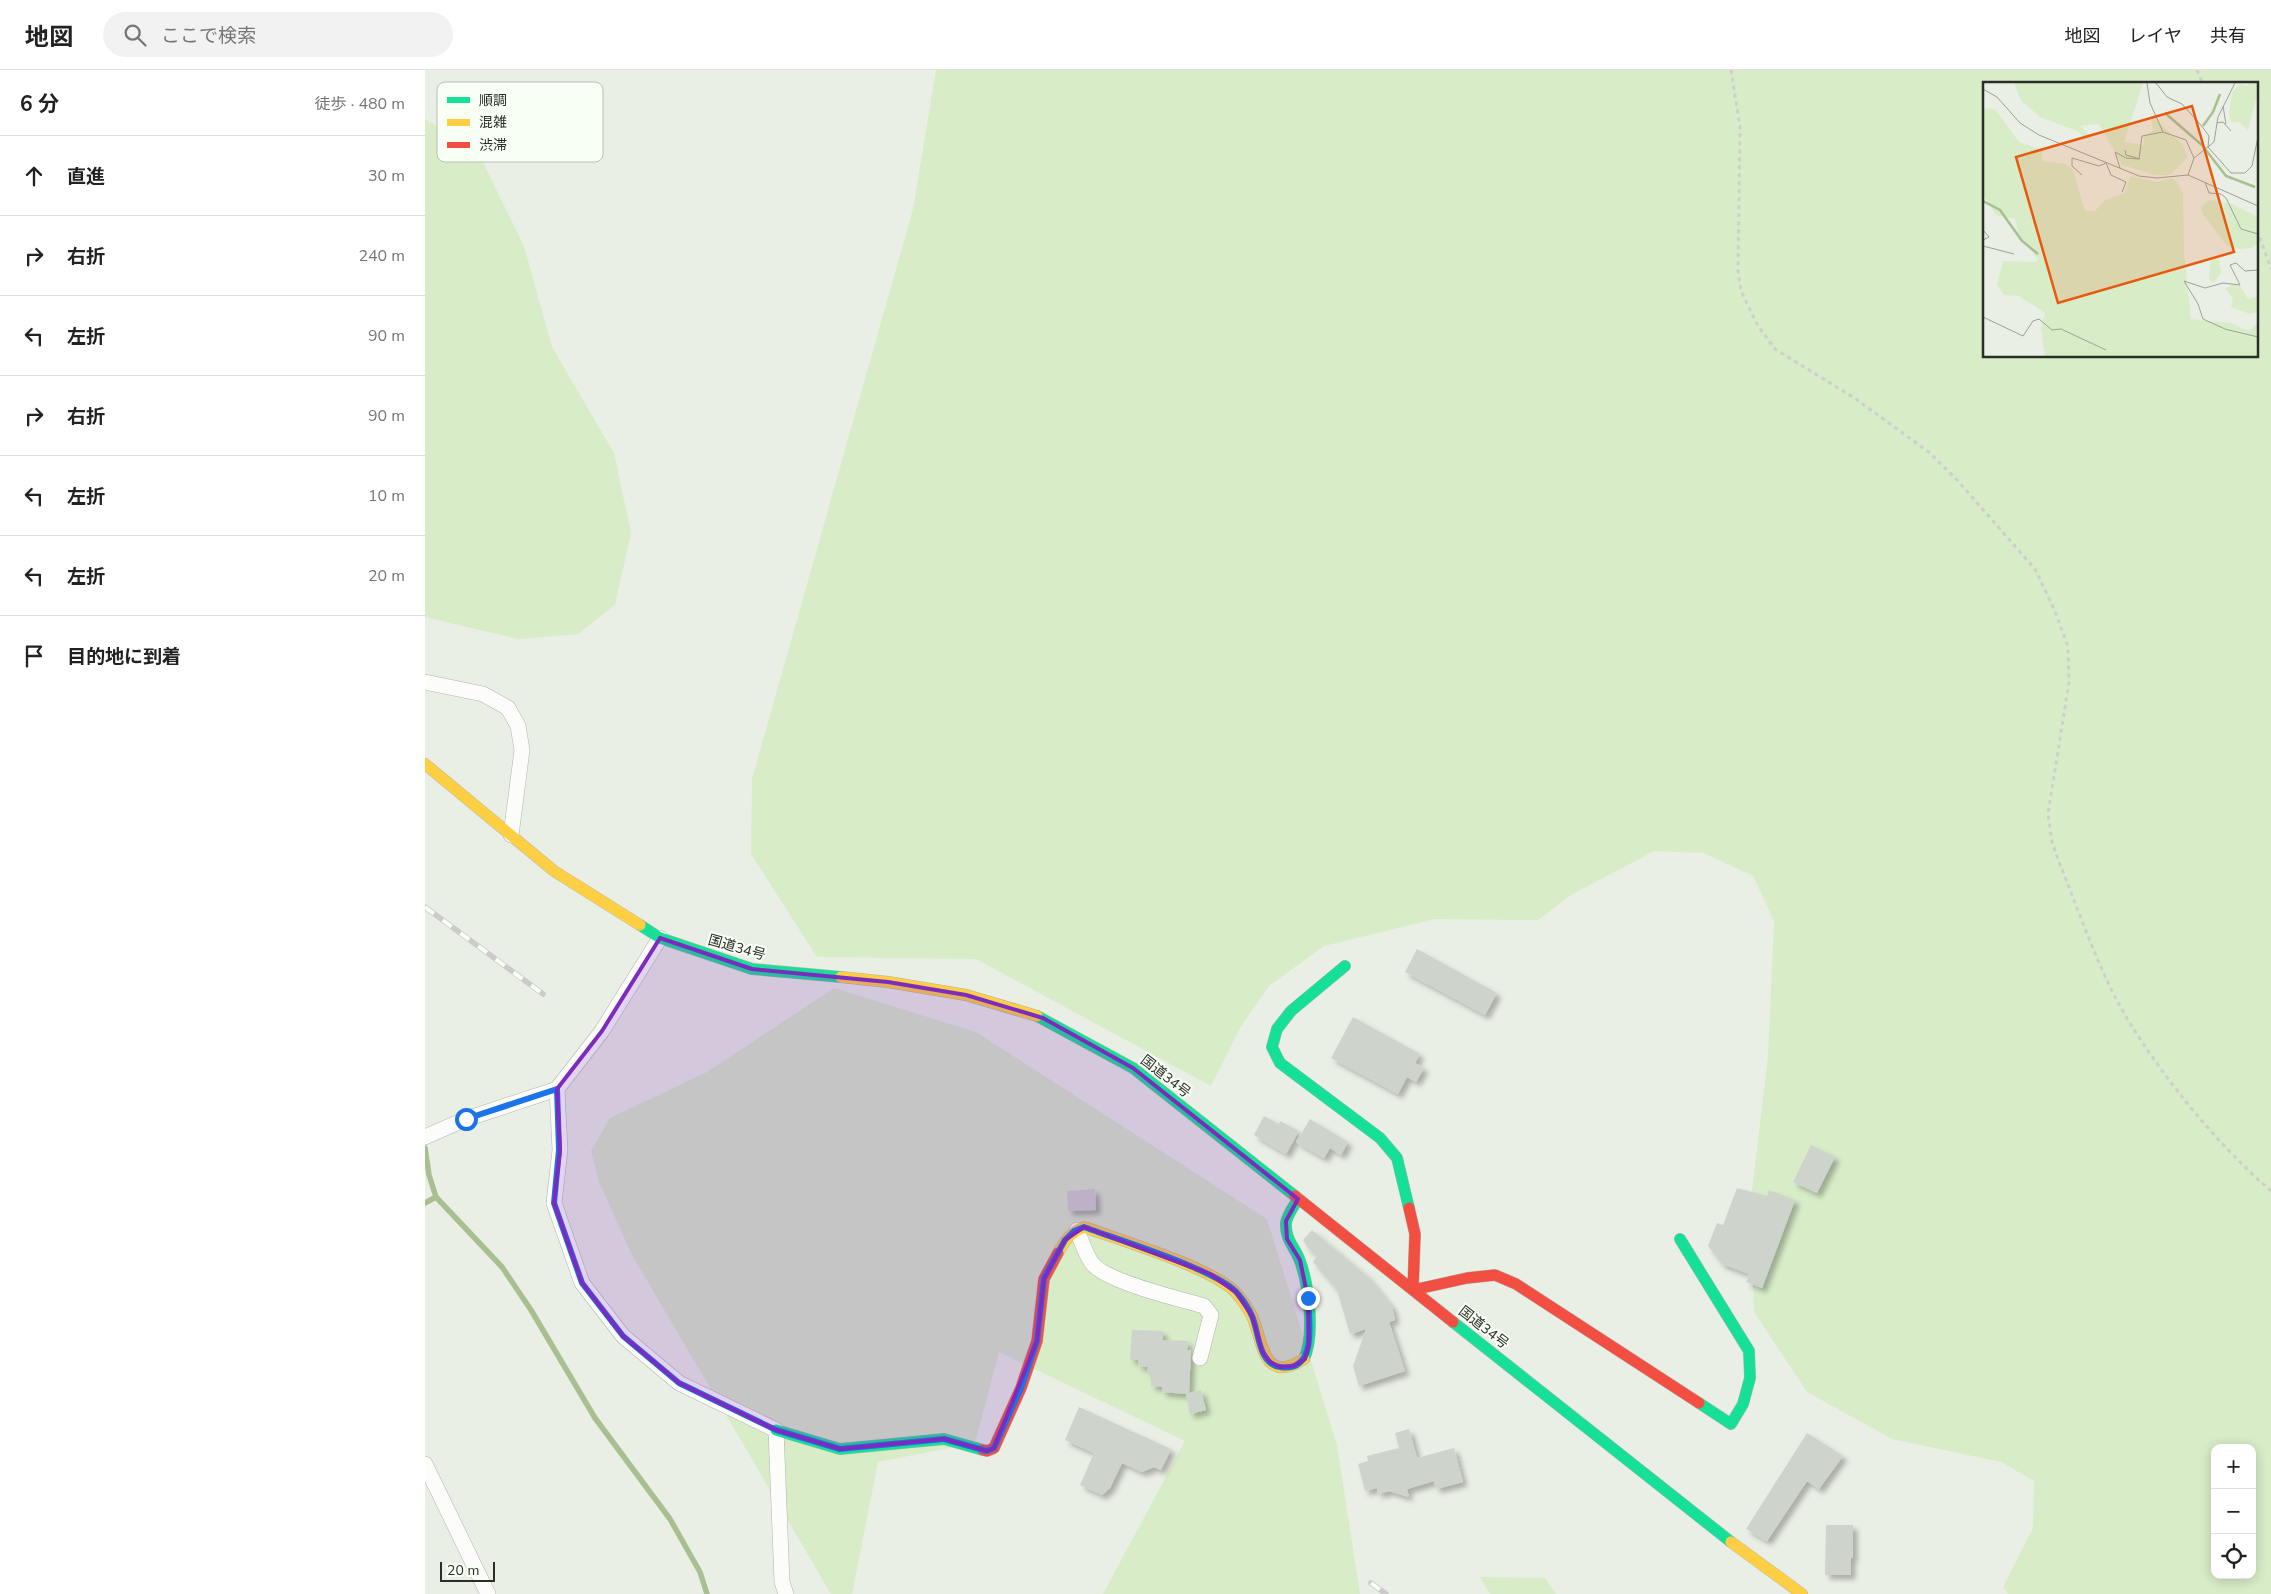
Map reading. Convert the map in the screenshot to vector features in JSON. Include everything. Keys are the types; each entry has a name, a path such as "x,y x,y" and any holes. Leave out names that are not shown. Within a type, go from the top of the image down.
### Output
{"main road":[{"name":"国道34号","path":"425,764 554,871 660,938 752,969 888,982 966,995 1043,1018 1133,1068 1725,1536 1802,1594"},
{"path":"1345,966 1291,1011 1277,1029 1272,1047 1280,1063 1380,1138 1397,1158 1415,1234 1413,1290 1467,1278 1495,1275 1516,1284 1731,1424 1743,1404 1750,1378 1749,1351 1680,1239"},
{"path":"776,1430 840,1449 944,1439 987,1451 994,1448 1021,1388 1037,1341 1044,1278 1065,1240 1084,1227 1210,1274 1237,1292 1252,1316 1262,1352 1269,1362 1280,1367 1294,1366 1305,1359 1309,1345 1308,1298 1300,1260 1287,1239 1286,1221 1298,1199"}],"street":[{"path":"425,682 483,694 508,708 519,726 522,750 511,835"},
{"path":"425,1136 466,1119 557,1089 602,1032 660,938"},
{"path":"557,1089 559,1150 554,1203 582,1283 623,1336 679,1383 776,1430 782,1582 786,1594"},
{"path":"1077,1230 1091,1263 1100,1271 1118,1280 1204,1306 1211,1315 1200,1358"},
{"path":"425,1464 488,1594"}],"path":[{"path":"1731,70 1740,127 1738,270 1741,290 1758,326 1775,349 1856,399 1930,453 1958,481 2035,569 2055,611 2068,647 2069,682 2048,814 2052,842 2059,862 2111,988 2132,1027 2180,1093 2243,1166 2271,1191"},
{"path":"2197,70 2202,82"},
{"path":"2259,236 2271,269"}],"highlighted area":[{"path":"660,938 752,969 888,982 966,995 1043,1018 1133,1068 1298,1199 1286,1221 1287,1239 1300,1260 1308,1298 1309,1345 1305,1359 1294,1366 1280,1367 1270,1362 1262,1351 1252,1316 1236,1292 1210,1274 1084,1227 1065,1240 1044,1279 1037,1341 994,1448 987,1451 944,1439 840,1449 776,1430 679,1383 623,1336 582,1283 554,1203 560,1150 557,1089 602,1031"}],"green space":[{"path":"936,70 2271,70 2271,1594 2008,1594 2003,1587 2033,1528 2034,1481 2001,1462 1892,1439 1807,1392 1754,1312 1750,1207 1768,1057 1774,921 1753,876 1704,853 1654,851 1571,895 1538,920 1435,919 1324,946 1269,986 1240,1028 1211,1086 976,959 817,957 751,854 752,779 913,209"},
{"path":"425,119 437,126 437,162 483,162 524,246 552,347 614,453 631,533 615,605 578,634 518,639 425,617"},
{"path":"834,988 976,1032 1267,1219 1337,1445 1360,1594 1103,1594 1185,1441 999,1352 975,1443 878,1462 852,1594 831,1594 632,1255 599,1182 591,1151 610,1118 707,1072"},
{"path":"1480,1577 1545,1578 1556,1594 1490,1594"}],"building":[{"path":"1417,949 1497,993 1485,1015 1405,972"},
{"path":"1353,1017 1420,1054 1415,1063 1424,1068 1416,1082 1407,1077 1398,1094 1331,1058"},
{"path":"1264,1116 1279,1124 1280,1121 1299,1131 1286,1154 1254,1135"},
{"path":"1310,1119 1348,1142 1341,1155 1330,1148 1324,1158 1296,1142"},
{"path":"1811,1145 1835,1157 1817,1193 1793,1182"},
{"path":"1737,1188 1767,1196 1769,1190 1795,1200 1762,1288 1746,1282 1749,1274 1722,1264 1708,1246 1717,1223 1723,1225"},
{"path":"1095,1189 1096,1210 1068,1211 1067,1191"},
{"path":"1312,1230 1367,1276 1392,1307 1395,1320 1389,1322 1405,1371 1359,1386 1353,1366 1366,1329 1350,1334 1337,1290 1313,1262 1317,1256 1308,1248 1303,1240"},
{"path":"1132,1330 1163,1331 1163,1340 1188,1341 1187,1350 1191,1350 1189,1393 1201,1390 1206,1410 1190,1414 1186,1394 1162,1392 1162,1387 1151,1386 1151,1373 1147,1373 1148,1367 1138,1366 1138,1360 1130,1360"},
{"path":"1079,1407 1171,1449 1161,1470 1154,1467 1142,1472 1122,1463 1110,1488 1102,1495 1080,1485 1094,1453 1065,1440"},
{"path":"1409,1429 1417,1458 1454,1448 1463,1482 1436,1489 1434,1481 1407,1489 1409,1497 1389,1491 1378,1494 1377,1488 1365,1491 1358,1464 1368,1461 1367,1456 1399,1448 1395,1433"},
{"path":"1807,1433 1843,1456 1819,1489 1807,1481 1767,1541 1746,1529"},
{"path":"1826,1525 1853,1525 1851,1575 1825,1575"}],"waterway":[{"path":"425,1148 429,1175 436,1197 502,1267 531,1310 595,1418 670,1519 700,1572 707,1594"},
{"path":"425,1203 436,1197"}],"railway":[{"path":"425,907 543,994"},
{"path":"1371,1583 1386,1594"}],"traffic: fast":[{"path":"640,925 660,938 752,969 841,977"},
{"path":"1345,966 1291,1011 1277,1029 1272,1047 1280,1063 1380,1138 1397,1158 1409,1208"},
{"path":"1037,1016 1133,1068 1295,1196"},
{"path":"1298,1199 1288,1217 1286,1229 1300,1261 1308,1297 1310,1324 1304,1359"},
{"path":"1680,1239 1749,1351 1750,1378 1743,1404 1731,1424 1699,1403"},
{"path":"1453,1322 1731,1542"},
{"path":"776,1430 840,1449 944,1439 983,1450"}],"traffic: slow":[{"path":"425,764 554,871 640,925"},
{"path":"841,977 888,982 966,995 1037,1016"},
{"path":"1058,1253 1069,1237 1075,1231 1084,1227 1189,1265 1226,1284 1237,1294 1252,1316 1266,1357 1272,1364 1280,1367 1290,1366 1304,1359"},
{"path":"1731,1542 1802,1594"}],"traffic: jam":[{"path":"1295,1196 1453,1322"},
{"path":"1409,1208 1415,1234 1413,1290 1467,1278 1495,1275 1516,1284 1699,1403"},
{"path":"983,1450 987,1451 994,1448 1021,1388 1037,1341 1044,1279 1058,1253"}],"route":[{"path":"466,1119 557,1089 559,1150 554,1203 566,1243 582,1283 623,1336 679,1383 776,1430 840,1449 944,1439 987,1451 994,1448 1021,1388 1037,1341 1044,1278 1065,1240 1074,1231 1084,1227 1210,1274 1237,1292 1252,1316 1262,1352 1269,1362 1280,1367 1294,1366 1305,1359 1309,1345 1308,1298"}]}
